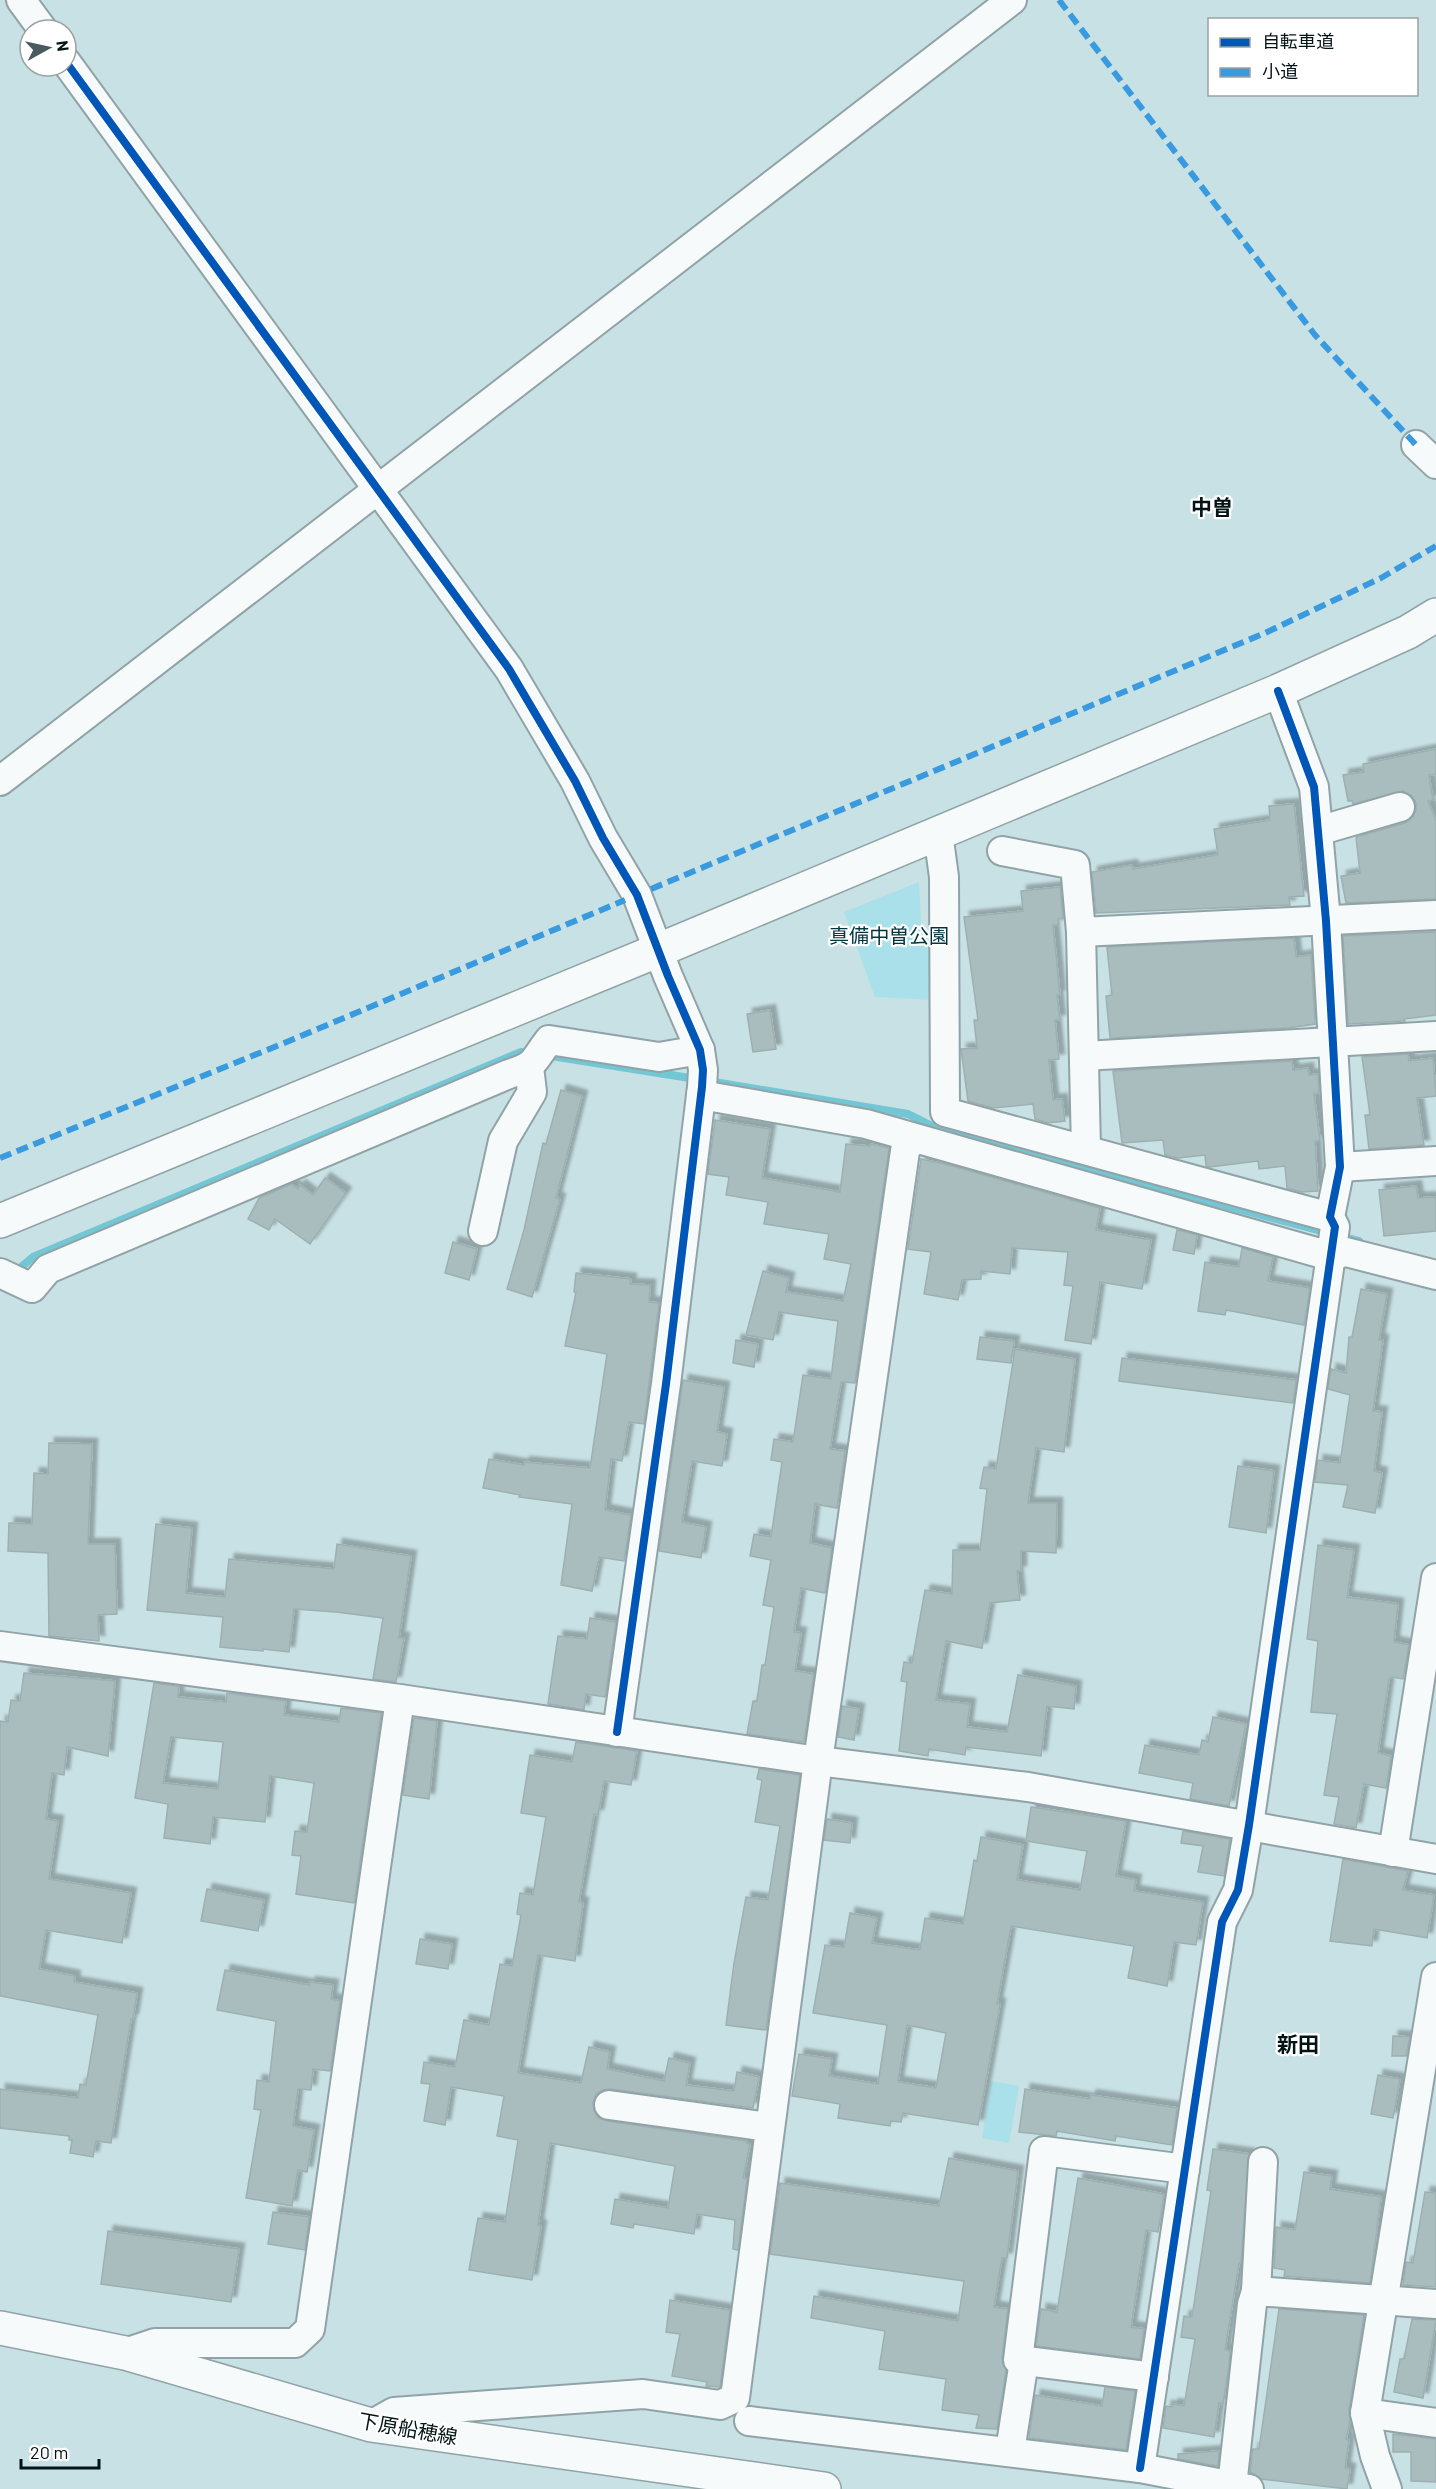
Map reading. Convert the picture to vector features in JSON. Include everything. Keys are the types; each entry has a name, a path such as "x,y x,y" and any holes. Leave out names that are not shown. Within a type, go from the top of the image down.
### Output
{"street":[{"path":"21,0 34,18"},
{"path":"0,781 1012,0"},
{"path":"78,78 509,669 637,895 659,950 701,1076 666,1384 617,1732"},
{"path":"0,1221 659,950 1278,691 1407,632 1436,615"},
{"path":"1140,2468 1222,1922 1238,1890 1249,1825 1340,1167 1326,921 1314,787 1278,691"},
{"path":"1318,831 1400,807"},
{"path":"938,833 944,877 945,1112 1086,1149 1332,1236 1346,1252 1436,1275"},
{"path":"1002,851 1075,865 1081,932 1086,1149"},
{"path":"1081,932 1436,915"},
{"path":"1084,1056 1436,1036"},
{"path":"8,1277 32,1288 48,1269 509,1074 535,1059 549,1041 659,1057 701,1076 912,1138 1332,1236"},
{"path":"483,1232 503,1142 532,1092 535,1059"},
{"path":"371,2425 393,2412 643,2394 720,2405 735,2398 818,1761 905,1151 912,1138"},
{"path":"1340,1167 1436,1161"},
{"path":"1393,1852 1436,1578"},
{"path":"0,1646 400,1699 818,1761 1028,1787 1436,1859"},
{"path":"126,2354 155,2343 295,2343 310,2329 400,1699"},
{"path":"1387,2489 1375,2456 1365,2413 1436,1977"},
{"path":"609,2105 769,2127"},
{"path":"1154,2377 1018,2360 1044,2151 1185,2169"},
{"path":"749,2421 1140,2468 1240,2487 1252,2304 1256,2291 1263,2162"},
{"path":"1256,2291 1436,2304"},
{"name":"下原船穂線","path":"0,2328 126,2354 371,2425 824,2489"},
{"path":"1011,2451 1024,2361"},
{"path":"1365,2413 1436,2423"}],"green space":[{"name":"真備中曽公園","path":"919,882 921,924 935,968 935,1000 875,997 844,912"},
{"path":"991,2081 1019,2086 1009,2143 982,2138"}],"building":[{"path":"1436,749 1436,774 1429,775 1433,800 1428,801 1436,821 1436,899 1346,903 1341,876 1360,873 1356,837 1405,823 1412,818 1416,810 1416,803 1412,796 1403,791 1353,804 1352,801 1348,801 1343,775 1364,772 1363,764"},
{"path":"1294,804 1304,896 1289,897 1290,905 1096,913 1092,872 1132,865 1133,869 1218,855 1214,829 1270,820 1269,806"},
{"path":"1060,887 1063,918 1058,919 1059,924 1053,925 1060,995 1057,995 1060,1020 1055,1020 1059,1059 1049,1060 1053,1100 1062,1099 1065,1121 1047,1123 1035,1119 1033,1104 993,1108 968,1101 961,1049 977,1048 974,1020 978,1020 964,917 1023,911 1021,891"},
{"path":"1436,932 1436,1015 1404,1019 1405,1021 1348,1024 1343,936"},
{"path":"1294,938 1296,957 1311,955 1315,1024 1288,1028 1110,1038 1106,996 1112,995 1107,947"},
{"path":"770,1010 776,1049 753,1052 747,1014"},
{"path":"1408,1054 1409,1061 1433,1058 1436,1096 1417,1098 1424,1145 1369,1149 1365,1115 1370,1115 1362,1057"},
{"path":"1292,1061 1293,1070 1308,1068 1309,1075 1318,1074 1319,1093 1314,1094 1320,1140 1315,1141 1318,1191 1302,1192 1287,1188 1285,1166 1259,1169 1258,1161 1210,1167 1206,1166 1205,1155 1178,1158 1165,1155 1163,1140 1122,1143 1113,1071"},
{"path":"561,1090 582,1096 556,1198 560,1199 532,1297 507,1289 524,1230 543,1143 546,1144"},
{"path":"715,1120 770,1129 762,1178 840,1192 846,1144 870,1146 871,1144 889,1148 855,1383 841,1382 830,1449 845,1451 837,1508 815,1504 810,1543 832,1548 825,1593 801,1588 794,1632 801,1633 795,1671 814,1674 804,1742 747,1734 753,1701 757,1701 762,1665 765,1665 774,1607 763,1605 771,1560 750,1556 754,1534 771,1537 782,1462 771,1460 774,1439 793,1442 803,1375 831,1379 838,1321 779,1312 773,1340 746,1335 763,1271 789,1278 786,1292 843,1301 851,1264 824,1259 829,1234 764,1224 768,1202 726,1195 729,1177 708,1174"},
{"path":"921,1159 1100,1208 1096,1230 1151,1240 1142,1289 1100,1282 1091,1344 1065,1340 1073,1286 1064,1285 1068,1252 1012,1248 1010,1274 981,1271 981,1279 962,1280 958,1300 924,1294 931,1252 908,1249"},
{"path":"325,1178 346,1193 310,1244 275,1219 269,1230 248,1219 259,1198 291,1184 298,1189 300,1185 313,1195"},
{"path":"1416,1186 1418,1198 1436,1197 1436,1231 1384,1236 1379,1190"},
{"path":"1177,1230 1197,1235 1194,1254 1173,1250"},
{"path":"453,1242 477,1249 469,1280 445,1273"},
{"path":"1242,1248 1273,1257 1268,1281 1310,1288 1304,1325 1226,1310 1225,1315 1198,1311 1205,1262 1239,1267"},
{"path":"576,1273 631,1279 630,1284 650,1285 649,1302 659,1303 644,1424 629,1422 622,1461 611,1459 605,1510 631,1515 624,1561 599,1557 592,1591 561,1585 572,1504 519,1497 520,1495 483,1488 489,1459 524,1465 524,1462 590,1468 607,1354 565,1346 576,1292 574,1292"},
{"path":"1361,1289 1387,1294 1379,1340 1383,1340 1373,1411 1382,1412 1374,1471 1382,1473 1375,1513 1343,1507 1348,1485 1315,1482 1318,1460 1340,1463 1350,1395 1328,1389 1331,1369 1346,1373 1349,1337 1352,1337"},
{"path":"980,1337 1014,1341 1011,1363 977,1359"},
{"path":"736,1340 758,1344 754,1367 733,1363"},
{"path":"1015,1349 1075,1359 1064,1452 1036,1448 1028,1503 1057,1503 1056,1553 1021,1551 1021,1571 1017,1571 1020,1600 990,1603 982,1648 946,1641 936,1700 970,1704 967,1727 1007,1732 1018,1675 1076,1686 1074,1709 1047,1706 1041,1756 966,1747 965,1755 929,1749 928,1756 899,1751 907,1682 901,1681 904,1662 912,1663 925,1590 952,1594 953,1550 980,1550 987,1489 980,1488 984,1467 996,1469"},
{"path":"1122,1358 1296,1380 1293,1403 1119,1381"},
{"path":"683,1380 724,1387 717,1432 727,1434 722,1466 692,1461 682,1522 706,1527 701,1558 659,1551"},
{"path":"49,1443 92,1444 88,1544 115,1544 117,1614 98,1615 99,1641 49,1636 48,1553 8,1551 9,1523 32,1524 34,1473 48,1474"},
{"path":"1238,1466 1274,1471 1266,1533 1229,1527"},
{"path":"156,1524 192,1528 186,1593 225,1597 229,1559 334,1569 337,1544 411,1556 399,1638 404,1638 396,1682 373,1679 383,1618 294,1609 289,1652 220,1647 223,1617 147,1610"},
{"path":"1318,1545 1354,1550 1347,1597 1398,1604 1394,1642 1409,1645 1403,1679 1392,1677 1389,1679 1378,1753 1391,1756 1386,1788 1364,1784 1356,1828 1334,1824 1339,1797 1324,1795 1337,1714 1311,1712 1318,1641 1307,1639"},
{"path":"590,1618 616,1622 605,1697 586,1694 584,1710 548,1704 558,1636 587,1639"},
{"path":"24,1673 115,1681 108,1756 67,1747 64,1775 52,1773 46,1819 58,1821 49,1879 131,1893 122,1943 46,1930 39,1969 75,1976 74,1982 137,1993 111,2143 96,2141 93,2157 70,2153 72,2140 69,2140 69,2136 0,2128 0,2089 78,2098 80,2084 86,2085 98,2015 0,1996 0,1721 8,1722 11,1700 20,1701"},
{"path":"154,1683 179,1686 178,1697 226,1702 227,1693 286,1701 284,1715 339,1722 341,1708 381,1713 354,1903 296,1894 301,1856 292,1855 295,1831 307,1832 314,1783 270,1776 265,1822 213,1817 210,1844 164,1838 168,1804 135,1798","holes":["171,1737 223,1742 218,1789 163,1783"]},
{"path":"842,1706 859,1709 854,1740 838,1737"},
{"path":"1213,1717 1246,1724 1229,1806 1190,1799 1193,1783 1139,1773 1145,1745 1199,1755 1202,1740 1208,1742"},
{"path":"414,1718 437,1721 429,1799 403,1795"},
{"path":"576,1742 637,1751 631,1785 604,1781 598,1815 594,1814 579,1902 583,1903 575,1961 538,1955 518,2073 581,2083 589,2047 610,2052 607,2069 664,2081 669,2058 690,2063 686,2085 734,2091 737,2072 759,2077 753,2108 611,2089 596,2094 593,2103 598,2118 607,2121 747,2141 750,2144 743,2178 747,2179 738,2250 733,2249 735,2220 697,2214 694,2234 634,2224 633,2228 611,2224 615,2199 668,2208 675,2166 550,2143 538,2225 541,2226 532,2280 469,2270 478,2218 505,2222 518,2140 497,2136 504,2096 451,2087 445,2125 424,2121 430,2084 421,2083 424,2062 455,2067 464,2020 489,2025 500,1964 512,1966 521,1915 517,1914 520,1893 533,1895 546,1817 521,1813 530,1755 572,1762"},
{"path":"759,1769 800,1775 766,2030 726,2025 746,1897 768,1900 780,1826 755,1822 762,1780 757,1779"},
{"path":"1031,1807 1126,1821 1116,1876 1136,1880 1134,1891 1203,1902 1196,1945 1174,1942 1167,1986 1128,1978 1134,1946 1011,1926 997,2004 1000,2004 978,2125 903,2113 901,2122 891,2121 890,2126 838,2118 840,2104 792,2096 799,2054 832,2059 829,2076 878,2084 887,2025 813,2013 825,1945 844,1947 850,1913 877,1918 872,1943 920,1950 925,1918 963,1924 974,1860 977,1861 981,1837 1023,1845 1017,1880 1080,1890 1087,1851 1026,1841","holes":["907,2025 946,2033 936,2088 898,2082"]},
{"path":"827,1819 852,1823 850,1843 824,1840"},
{"path":"1183,1831 1230,1839 1224,1876 1198,1872 1203,1846 1181,1843"},
{"path":"1343,1859 1408,1871 1403,1890 1434,1895 1427,1938 1374,1929 1372,1946 1330,1941"},
{"path":"207,1889 264,1900 258,1931 201,1921"},
{"path":"420,1939 452,1944 448,1969 416,1964"},
{"path":"225,1970 310,1985 310,1982 333,1985 331,1999 340,2001 330,2071 313,2069 311,2090 298,2089 293,2126 314,2130 307,2172 298,2170 292,2206 246,2198 261,2110 254,2109 257,2080 269,2082 276,2021 217,2010"},
{"path":"1393,2036 1410,2037 1406,2056 1392,2056"},
{"path":"1378,2075 1400,2079 1393,2118 1371,2114"},
{"path":"1025,2089 1090,2099 1091,2095 1177,2108 1172,2145 1116,2136 1115,2141 1057,2131 1056,2136 1019,2132"},
{"path":"1213,2149 1249,2154 1241,2263 1239,2263 1225,2350 1230,2351 1229,2366 1223,2404 1219,2403 1214,2437 1163,2428 1166,2406 1172,2407 1173,2404 1184,2406 1195,2339 1181,2337 1184,2316 1192,2317 1211,2191 1207,2190"},
{"path":"949,2158 1018,2171 1007,2258 1002,2258 994,2307 1008,2309 1002,2358 1006,2370 997,2429 976,2428 979,2415 942,2410 946,2379 879,2369 885,2331 811,2318 814,2296 958,2321 964,2281 770,2254 780,2183 939,2206"},
{"path":"1304,2172 1332,2176 1330,2189 1381,2197 1370,2283 1284,2276 1285,2270 1274,2268 1276,2227 1295,2230"},
{"path":"1078,2178 1164,2194 1158,2232 1146,2230 1131,2327 1144,2329 1140,2359 1036,2346 1041,2309 1057,2312"},
{"path":"1425,2192 1436,2193 1436,2287 1403,2285 1406,2262 1413,2263"},
{"path":"273,2212 309,2217 305,2250 268,2244"},
{"path":"108,2231 239,2249 231,2302 101,2284"},
{"path":"670,2300 730,2310 720,2387 706,2386 707,2382 672,2376 680,2334 666,2332"},
{"path":"1279,2309 1364,2315 1346,2439 1349,2440 1345,2468 1350,2469 1347,2489 1261,2479 1250,2472 1253,2449 1259,2449"},
{"path":"1412,2319 1436,2320 1423,2398 1394,2392 1400,2359 1404,2359"},
{"path":"1105,2387 1135,2391 1126,2450 1029,2438 1035,2395 1102,2406"},
{"path":"1393,2434 1436,2439 1436,2482 1411,2481 1411,2452 1393,2452"},
{"path":"1219,2451 1218,2466 1178,2459 1178,2454"}],"waterway":[{"path":"14,1273 33,1257 521,1052 533,1053"},
{"path":"545,1055 696,1079"},
{"path":"708,1081 908,1114 938,1129 1359,1241"}],"marked path":[{"path":"1059,0 1315,335 1416,445"},
{"path":"651,889 1265,633 1381,578 1436,546"},
{"path":"0,1158 289,1041 625,900"}],"cycle path":[{"path":"78,78 509,669 575,781 603,838 637,895 700,1050 703,1070 702,1087 666,1384 617,1732"},
{"path":"1140,2468 1222,1922 1238,1890 1249,1825 1335,1227 1330,1217 1340,1167 1326,921 1314,787 1278,691"}],"district":[{"name":"中曽","path":"1212,508"},
{"name":"新田","path":"1298,2045"}]}
